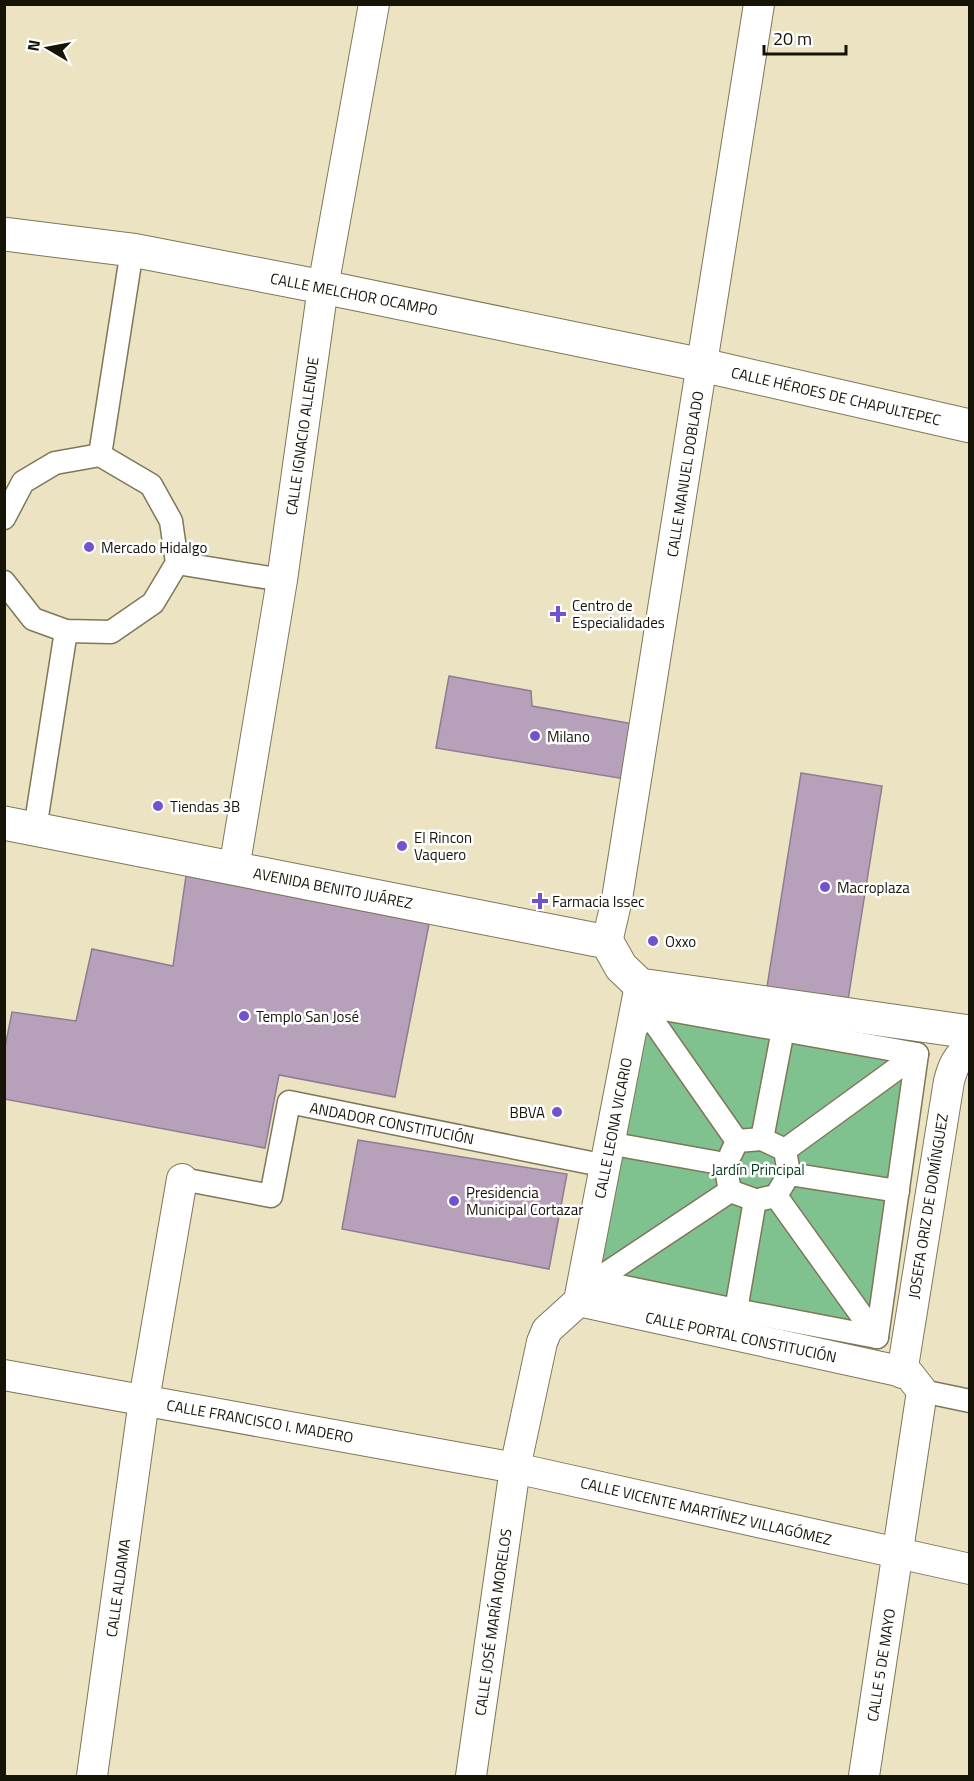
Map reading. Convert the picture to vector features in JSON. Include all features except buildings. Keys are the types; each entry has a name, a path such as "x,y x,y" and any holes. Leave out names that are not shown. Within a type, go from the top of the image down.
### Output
{"street":[{"name":"CALLE IGNACIO ALLENDE","path":"234,869 282,580 323,287 374,4"},
{"name":"CALLE MANUEL DOBLADO","path":"607,942 618,899 759,4"},
{"name":"CALLE MELCHOR OCAMPO","path":"4,234 132,250 702,365"},
{"path":"100,455 132,250"},
{"name":"CALLE HÉROES DE CHAPULTEPEC","path":"702,365 969,426"},
{"path":"4,518 23,482 55,463 100,455 151,484 171,520 177,563 153,603 111,632 66,630 33,619 4,582"},
{"path":"177,563 282,580"},
{"path":"20,826 66,630"},
{"name":"AVENIDA BENITO JUÁREZ","path":"20,826 607,942"},
{"path":"607,942 621,967 737,1141"},
{"path":"641,995 783,1030 917,1054"},
{"path":"641,995 965,1036"},
{"name":"CALLE LEONA VICARIO","path":"587,1291 641,995"},
{"path":"762,1139 783,1030"},
{"name":"JOSEFA ORIZ DE DOMÍNGUEZ","path":"897,1554 912,1382 949,1081 965,1036"},
{"path":"785,1150 917,1054"},
{"path":"877,1337 917,1054"},
{"name":"ANDADOR CONSTITUCIÓN","path":"182,1179 271,1196 289,1102 613,1155"},
{"path":"737,1141 762,1139 785,1150"},
{"path":"730,1191 725,1164 737,1141"},
{"path":"785,1150 789,1174"},
{"path":"613,1155 725,1164"},
{"path":"789,1174 898,1191"},
{"path":"736,1310 766,1198 789,1174"},
{"name":"CALLE ALDAMA","path":"92,1776 144,1400 182,1179"},
{"path":"515,1468 542,1342 547,1330 587,1291 730,1191 766,1198 877,1337"},
{"path":"587,1291 736,1310 877,1337"},
{"name":"CALLE PORTAL CONSTITUCIÓN","path":"587,1291 912,1382"},
{"name":"CALLE FRANCISCO I. MADERO","path":"4,1375 515,1468"},
{"path":"912,1382 969,1401"},
{"name":"CALLE VICENTE MARTÍNEZ VILLAGÓMEZ","path":"515,1468 969,1569"},
{"name":"CALLE JOSÉ MARÍA MORELOS","path":"471,1776 515,1468"},
{"name":"CALLE 5 DE MAYO","path":"864,1776 897,1554"}],"green space":[{"name":"Jardín Principal","path":"642,1005 917,1054 877,1337 595,1281"}],"place":[{"name":"Mercado Hidalgo","path":"89,547"},
{"name":"Centro de Especialidades","path":"558,614"},
{"name":"Milano","path":"535,736"},
{"name":"Tiendas 3B","path":"158,806"},
{"name":"El Rincon Vaquero","path":"402,846"},
{"name":"Macroplaza","path":"825,887"},
{"name":"Farmacia Issec","path":"540,901"},
{"name":"Oxxo","path":"653,941"},
{"name":"Templo San José","path":"244,1016"},
{"name":"BBVA","path":"557,1112"},
{"name":"Presidencia Municipal Cortazar","path":"454,1201"}]}
